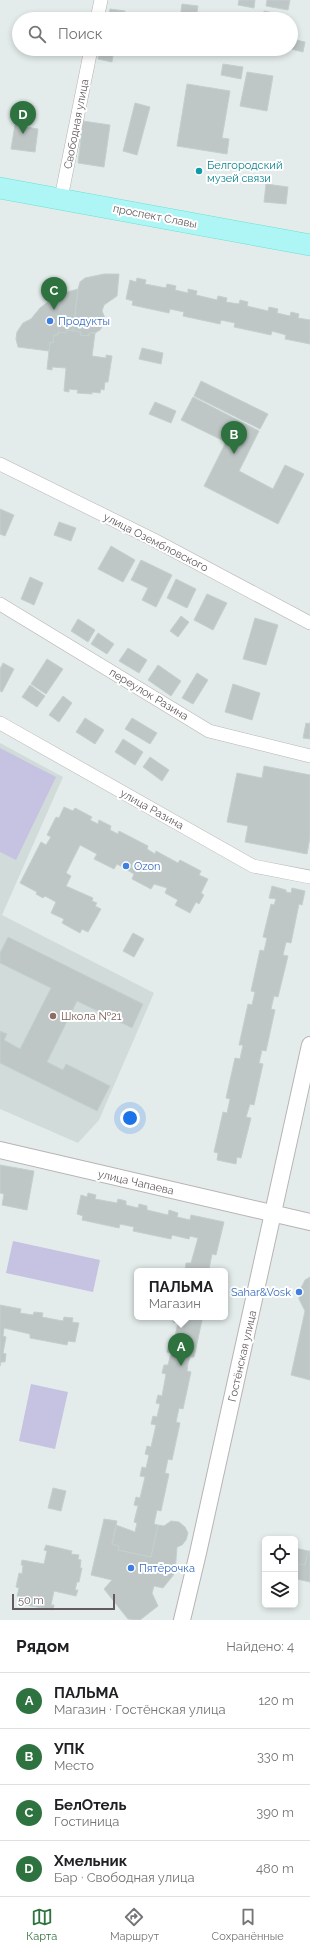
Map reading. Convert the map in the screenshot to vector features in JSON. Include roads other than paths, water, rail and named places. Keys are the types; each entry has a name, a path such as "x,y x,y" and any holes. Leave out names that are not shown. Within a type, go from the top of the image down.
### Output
{"main road":[{"name":"проспект Славы","path":"0,188 310,245"}],"street":[{"path":"98,12 101,0"},
{"name":"Свободная улица","path":"61,198 90,56"},
{"name":"улица Озембловского","path":"0,464 154,540 310,623"},
{"name":"переулок Разина","path":"0,604 209,731 310,756"},
{"name":"улица Разина","path":"0,723 254,866 310,877"},
{"name":"Гостёнская улица","path":"182,1620 310,1045"},
{"name":"улица Чапаева","path":"0,1150 310,1222"}],"place":[{"name":"Хмельник","path":"23,134"},
{"name":"Белгородский музей связи","path":"199,171"},
{"name":"БелОтель","path":"54,310"},
{"name":"Продукты","path":"50,321"},
{"name":"УПК","path":"234,454"},
{"name":"Ozon","path":"126,866"},
{"name":"Школа №21","path":"53,1016"},
{"name":"Sahar&Vosk","path":"299,1292"},
{"name":"ПАЛЬМА","path":"181,1366"},
{"name":"Пятёрочка","path":"131,1568"}]}
